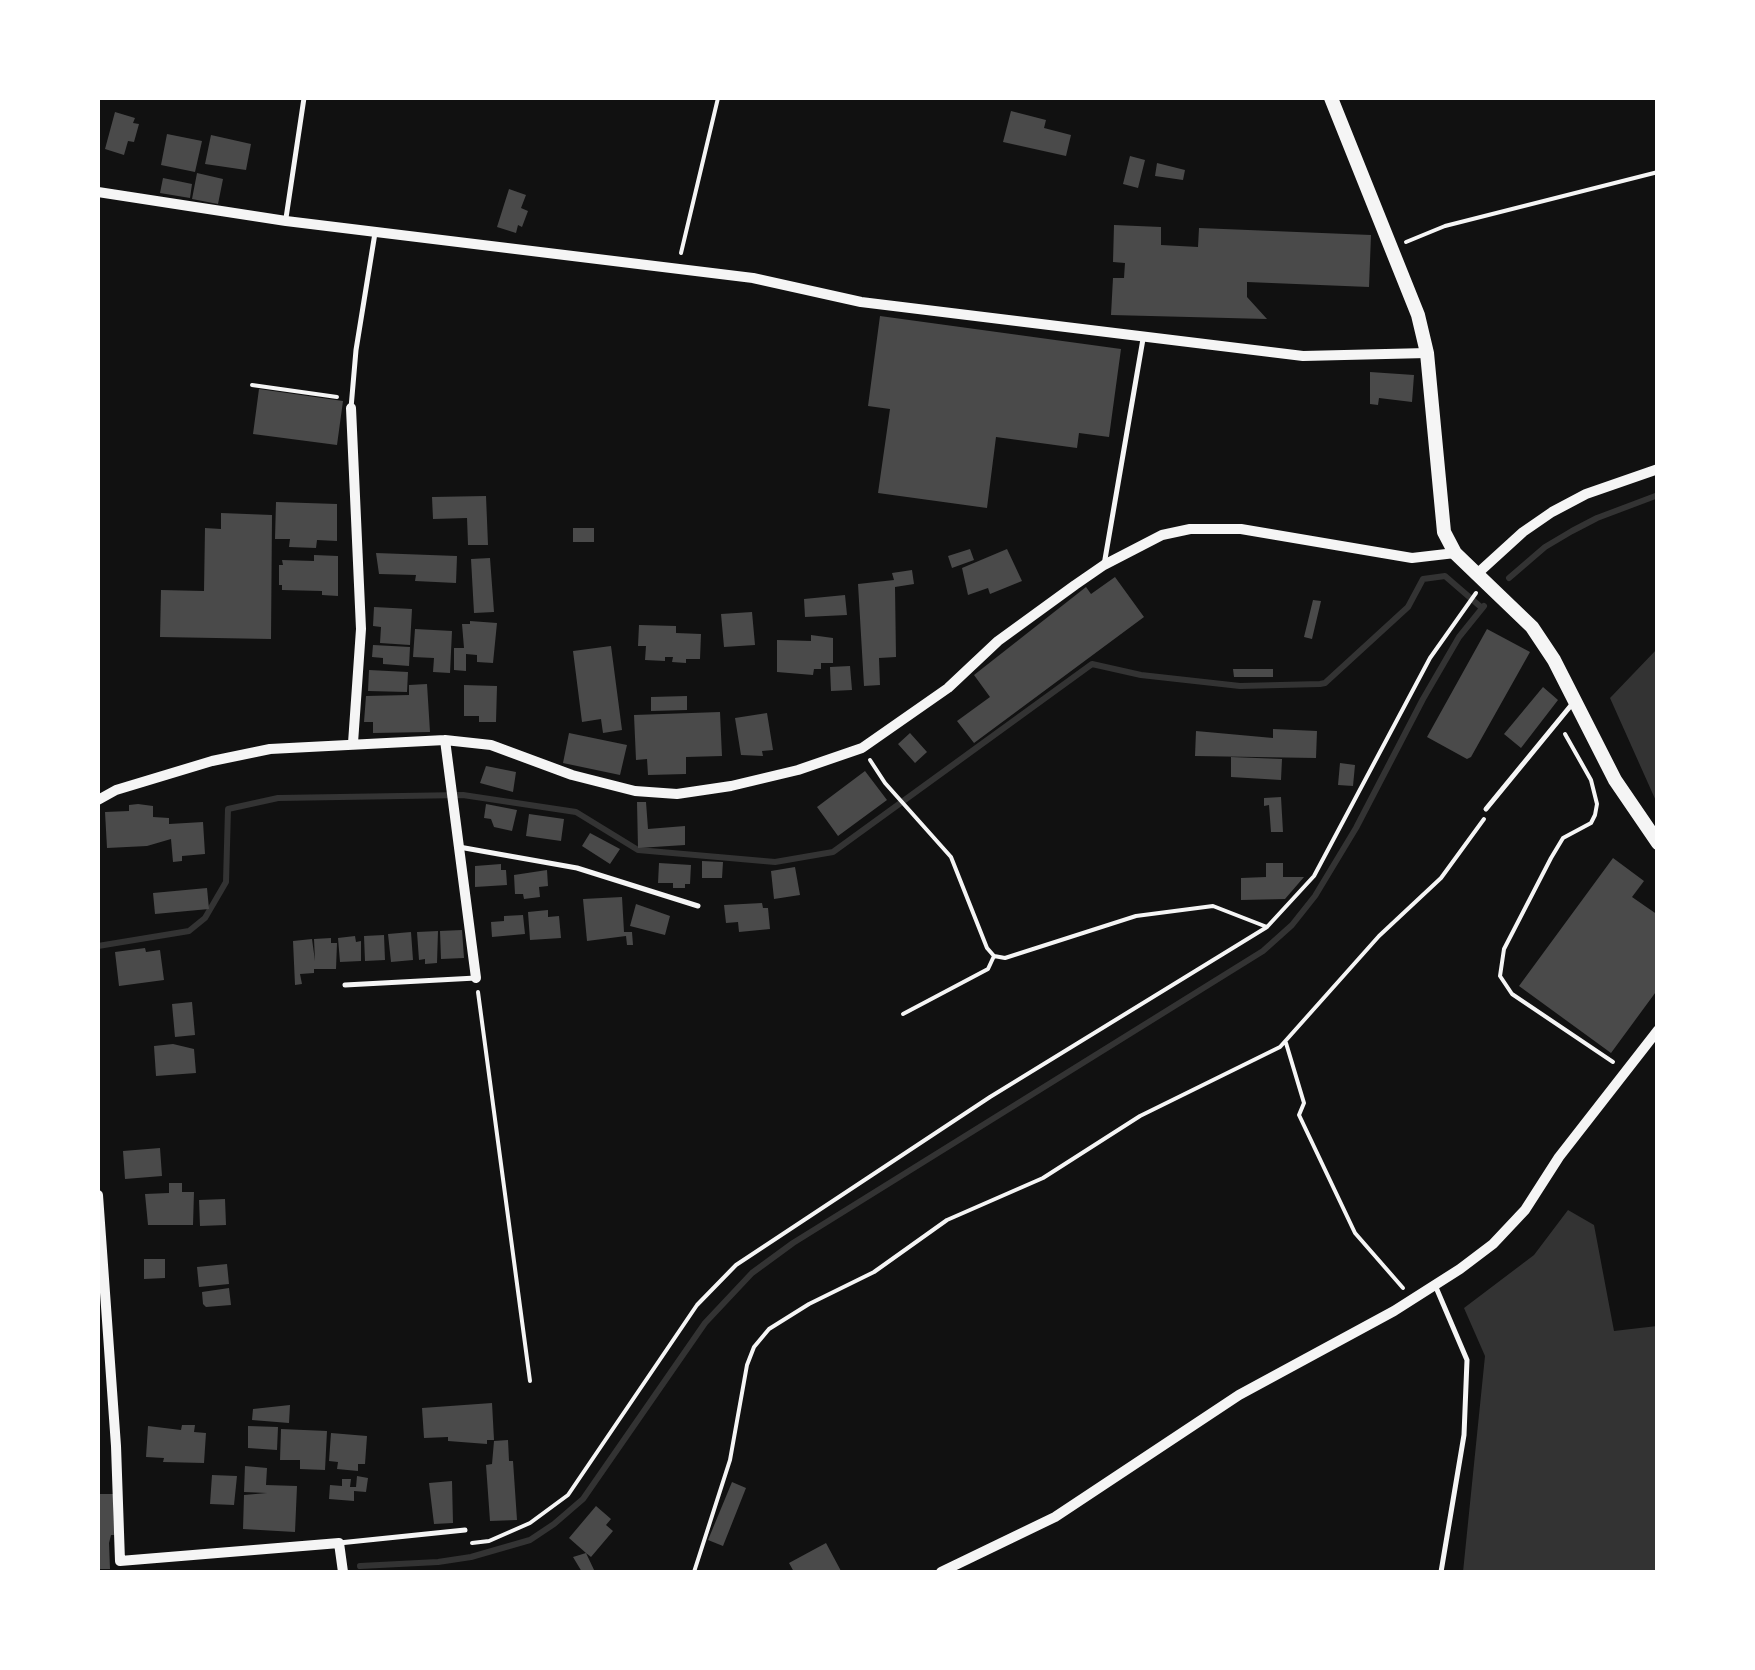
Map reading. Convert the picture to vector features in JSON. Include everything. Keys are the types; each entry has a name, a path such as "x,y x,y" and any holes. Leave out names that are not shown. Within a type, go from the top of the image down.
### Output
{"street":[{"path":"1331,98 1418,315 1428,353 1444,532 1455,553 1532,627 1554,660 1615,780 1658,843"},
{"path":"98,192 286,221 753,278 861,302 1303,356 1428,353"},
{"path":"352,403 361,628 353,742"},
{"path":"1478,573 1523,532 1552,512 1586,494 1658,470"},
{"path":"98,800 116,790 212,761 270,749 353,742 445,740 491,745 572,775 635,791 677,794 731,786 798,770 862,748 926,706 998,641 1104,565 1162,535 1241,529 1412,558 1455,553"},
{"path":"445,740 476,978"},
{"path":"940,1572 1055,1517 1239,1395 1412,1300 1493,1244 1525,1210 1559,1157 1658,1030"},
{"path":"98,1196 120,1561 340,1542 343,1572"}],"lane":[{"path":"286,221 304,98"},
{"path":"352,403 356,350 375,232"},
{"path":"1104,565 1144,336"},
{"path":"1486,810 1575,701"},
{"path":"459,846 577,868 698,906"},
{"path":"345,985 476,978"},
{"path":"1435,1285 1467,1360 1464,1435 1441,1572"},
{"path":"98,1381 112,1384"},
{"path":"340,1542 465,1530"}],"path":[{"path":"677,269 718,98"},
{"path":"1392,247 1445,226 1658,172"},
{"path":"252,385 352,403"},
{"path":"530,1523 568,1495 697,1305 736,1265 990,1097 1268,927 1314,876 1430,658 1471,599"},
{"path":"1558,722 1591,780 1597,804 1595,814 1591,822 1563,838 1551,858 1504,949 1500,976 1512,994 1626,1070"},
{"path":"862,748 896,796 952,857 987,948 994,956 1005,958 1136,916 1213,906 1268,927"},
{"path":"694,1572 730,1460 747,1365 769,1329 874,1272 947,1220 1042,1178 1140,1116 1286,1043 1379,936 1441,878 1483,824 1486,810"},
{"path":"903,1014 988,969 994,956"},
{"path":"476,978 530,1380"},
{"path":"1286,1043 1304,1103 1299,1115 1355,1233 1412,1300"}],"shaded area":[{"path":"1657,649 1658,800 1656,801 1610,698"},
{"path":"1568,1210 1594,1225 1614,1331 1657,1326 1657,1572 1463,1572 1485,1356 1464,1308 1534,1255"}],"building":[{"path":"1011,111 1046,120 1044,128 1071,135 1066,156 1003,142"},
{"path":"115,112 135,118 133,123 139,124 134,142 128,141 124,155 105,149"},
{"path":"167,134 202,141 195,172 161,165"},
{"path":"211,135 251,144 246,170 205,164"},
{"path":"1130,156 1145,160 1138,188 1123,184"},
{"path":"1157,163 1185,170 1183,180 1155,176"},
{"path":"197,173 223,179 218,204 192,199"},
{"path":"163,178 192,184 190,198 160,193"},
{"path":"509,189 526,195 521,208 528,211 516,233 497,227"},
{"path":"1114,225 1161,227 1161,245 1198,247 1199,228 1371,235 1369,287 1247,282 1247,297 1267,319 1111,315 1113,278 1124,278 1125,263 1113,262"},
{"path":"880,316 1121,349 1109,437 1079,433 1077,448 996,437 987,508 878,493 890,409 868,406"},
{"path":"1370,372 1414,375 1412,402 1379,398 1378,405 1370,404"},
{"path":"259,389 343,401 337,445 253,434"},
{"path":"486,496 488,545 468,545 467,518 433,519 432,497"},
{"path":"276,502 337,504 337,541 317,540 316,548 289,547 290,539 275,539"},
{"path":"221,513 272,515 271,639 160,637 161,590 204,591 205,528 221,529"},
{"path":"573,528 594,528 594,542 573,542"},
{"path":"970,549 974,560 952,568 948,556"},
{"path":"1007,549 1022,581 990,594 988,588 968,595 962,568"},
{"path":"376,553 457,556 456,583 415,581 416,575 379,574"},
{"path":"314,555 338,556 338,596 322,595 322,591 282,590 279,585 282,560 314,561"},
{"path":"490,558 494,612 474,613 471,559"},
{"path":"912,570 914,584 895,587 896,657 879,658 880,685 864,686 858,584 894,580 892,573"},
{"path":"1115,577 1144,617 974,743 957,721 990,697 974,675 1086,587 1091,594"},
{"path":"845,595 847,615 805,617 804,599"},
{"path":"1313,600 1321,601 1312,639 1304,637"},
{"path":"374,607 412,609 410,645 380,643 381,627 373,626"},
{"path":"752,612 755,645 724,647 721,614"},
{"path":"497,623 493,663 477,662 477,655 466,654 466,671 454,670 454,648 464,648 462,624"},
{"path":"639,625 676,626 676,633 701,634 700,659 686,659 686,663 672,662 673,657 665,657 665,661 645,660 646,646 638,646"},
{"path":"415,629 452,631 450,673 433,672 434,658 413,657"},
{"path":"1487,629 1530,652 1467,759 1427,737"},
{"path":"811,635 833,638 833,663 821,663 821,669 814,669 813,675 777,672 777,640 811,641"},
{"path":"373,645 410,647 409,666 383,664 383,658 372,657"},
{"path":"611,646 622,730 603,733 601,719 582,722 573,651"},
{"path":"850,666 852,690 831,691 830,667"},
{"path":"1233,669 1273,669 1273,677 1234,677"},
{"path":"369,670 408,672 407,692 368,691"},
{"path":"427,684 430,732 373,733 373,722 364,722 366,696 409,695 409,685"},
{"path":"464,685 497,686 496,722 479,722 479,716 464,716"},
{"path":"1543,687 1558,700 1521,748 1504,734"},
{"path":"687,696 687,710 651,711 651,697"},
{"path":"720,712 722,756 686,757 686,774 648,775 647,759 636,760 634,715"},
{"path":"767,713 773,750 762,751 763,756 741,755 735,718"},
{"path":"1273,729 1317,731 1316,758 1195,756 1196,731 1273,738"},
{"path":"569,733 627,745 620,775 563,763"},
{"path":"910,733 927,752 915,763 898,744"},
{"path":"1231,757 1282,759 1281,780 1231,777"},
{"path":"1340,763 1355,765 1353,786 1338,785"},
{"path":"486,766 516,772 513,792 480,783"},
{"path":"865,771 887,800 838,836 817,807"},
{"path":"1281,797 1283,832 1271,832 1269,805 1264,806 1264,798"},
{"path":"637,802 646,802 648,829 685,826 685,845 638,848"},
{"path":"486,804 517,810 512,831 494,827 491,819 484,818"},
{"path":"129,805 153,806 153,817 169,818 169,824 203,822 205,854 182,856 182,861 173,862 171,839 147,846 107,848 105,812 129,811"},
{"path":"529,814 564,819 561,841 526,836"},
{"path":"590,833 620,849 610,864 582,846"},
{"path":"1613,858 1644,881 1632,897 1658,915 1658,989 1611,1053 1519,986"},
{"path":"702,861 723,862 722,878 702,878"},
{"path":"659,863 691,865 690,884 673,888 673,883 658,883"},
{"path":"1266,863 1283,863 1283,877 1304,877 1285,899 1241,900 1241,878 1266,877"},
{"path":"501,864 501,870 506,870 507,885 475,887 475,866"},
{"path":"795,867 800,895 774,899 771,871"},
{"path":"547,870 548,886 539,887 540,897 524,899 523,894 515,894 514,875"},
{"path":"207,888 209,909 155,914 153,893"},
{"path":"622,897 624,932 632,932 633,945 627,945 626,936 587,941 583,899"},
{"path":"762,903 763,908 768,908 770,929 739,932 738,922 726,923 724,905"},
{"path":"636,904 670,916 665,935 630,926"},
{"path":"548,910 548,917 559,916 561,938 530,940 528,912"},
{"path":"523,915 525,934 492,937 491,922 504,921 504,916"},
{"path":"462,930 464,958 441,959 440,931"},
{"path":"438,931 437,963 425,964 425,959 419,960 417,932"},
{"path":"411,932 413,960 391,962 388,934"},
{"path":"384,935 385,960 365,961 364,936"},
{"path":"355,936 356,942 361,941 361,961 340,962 338,938"},
{"path":"331,938 331,943 337,943 336,969 314,969 314,973 300,974 302,984 295,985 293,941 312,939 315,961 314,939"},
{"path":"145,948 146,952 160,950 164,980 119,986 115,952"},
{"path":"192,1002 195,1035 175,1037 172,1004"},
{"path":"173,1044 194,1049 196,1073 156,1076 154,1046"},
{"path":"160,1148 162,1176 125,1179 123,1151"},
{"path":"169,1183 182,1183 182,1192 194,1192 193,1225 148,1225 145,1194 169,1193"},
{"path":"225,1199 226,1225 200,1226 199,1200"},
{"path":"144,1259 165,1259 165,1278 144,1279"},
{"path":"227,1264 229,1284 199,1287 197,1267"},
{"path":"229,1288 231,1305 203,1304 202,1292"},
{"path":"492,1403 494,1440 487,1440 487,1444 448,1441 448,1437 424,1438 422,1408"},
{"path":"290,1405 289,1423 252,1420 253,1409"},
{"path":"182,1425 195,1425 194,1432 206,1433 204,1463 163,1462 164,1458 146,1457 148,1426 181,1430"},
{"path":"248,1426 278,1427 277,1450 248,1448"},
{"path":"281,1429 327,1431 325,1470 300,1469 300,1460 280,1460"},
{"path":"331,1433 367,1436 365,1464 358,1464 358,1471 337,1469 338,1462 329,1461"},
{"path":"508,1440 517,1520 490,1521 486,1465 492,1464 494,1441"},
{"path":"245,1466 267,1468 266,1485 297,1486 295,1532 243,1529 244,1495 267,1493 244,1492"},
{"path":"212,1475 237,1476 234,1505 210,1504"},
{"path":"357,1476 368,1478 366,1492 354,1491 354,1501 329,1499 330,1485 342,1486 342,1479 351,1479 350,1487 356,1487"},
{"path":"452,1481 453,1523 434,1524 429,1483"},
{"path":"732,1482 746,1488 723,1546 708,1540"},
{"path":"98,1494 113,1494 110,1569 98,1569"},
{"path":"596,1506 611,1519 606,1525 613,1531 591,1557 569,1538"},
{"path":"826,1543 841,1571 794,1572 789,1563"},
{"path":"586,1553 595,1572 582,1572 573,1557"}],"waterway":[{"path":"1509,578 1545,547 1572,531 1658,495"},
{"path":"98,946 189,931 205,918 226,882 228,809 278,798 463,795 576,812 638,850 775,862 833,852 1092,664 1141,675 1240,686 1320,684 1408,607 1423,579 1445,576 1482,608"},
{"path":"360,1566 471,1557 530,1540 554,1524 583,1499 705,1323 752,1273 793,1243 1263,951 1292,925 1315,896 1459,637 1484,606"}]}
